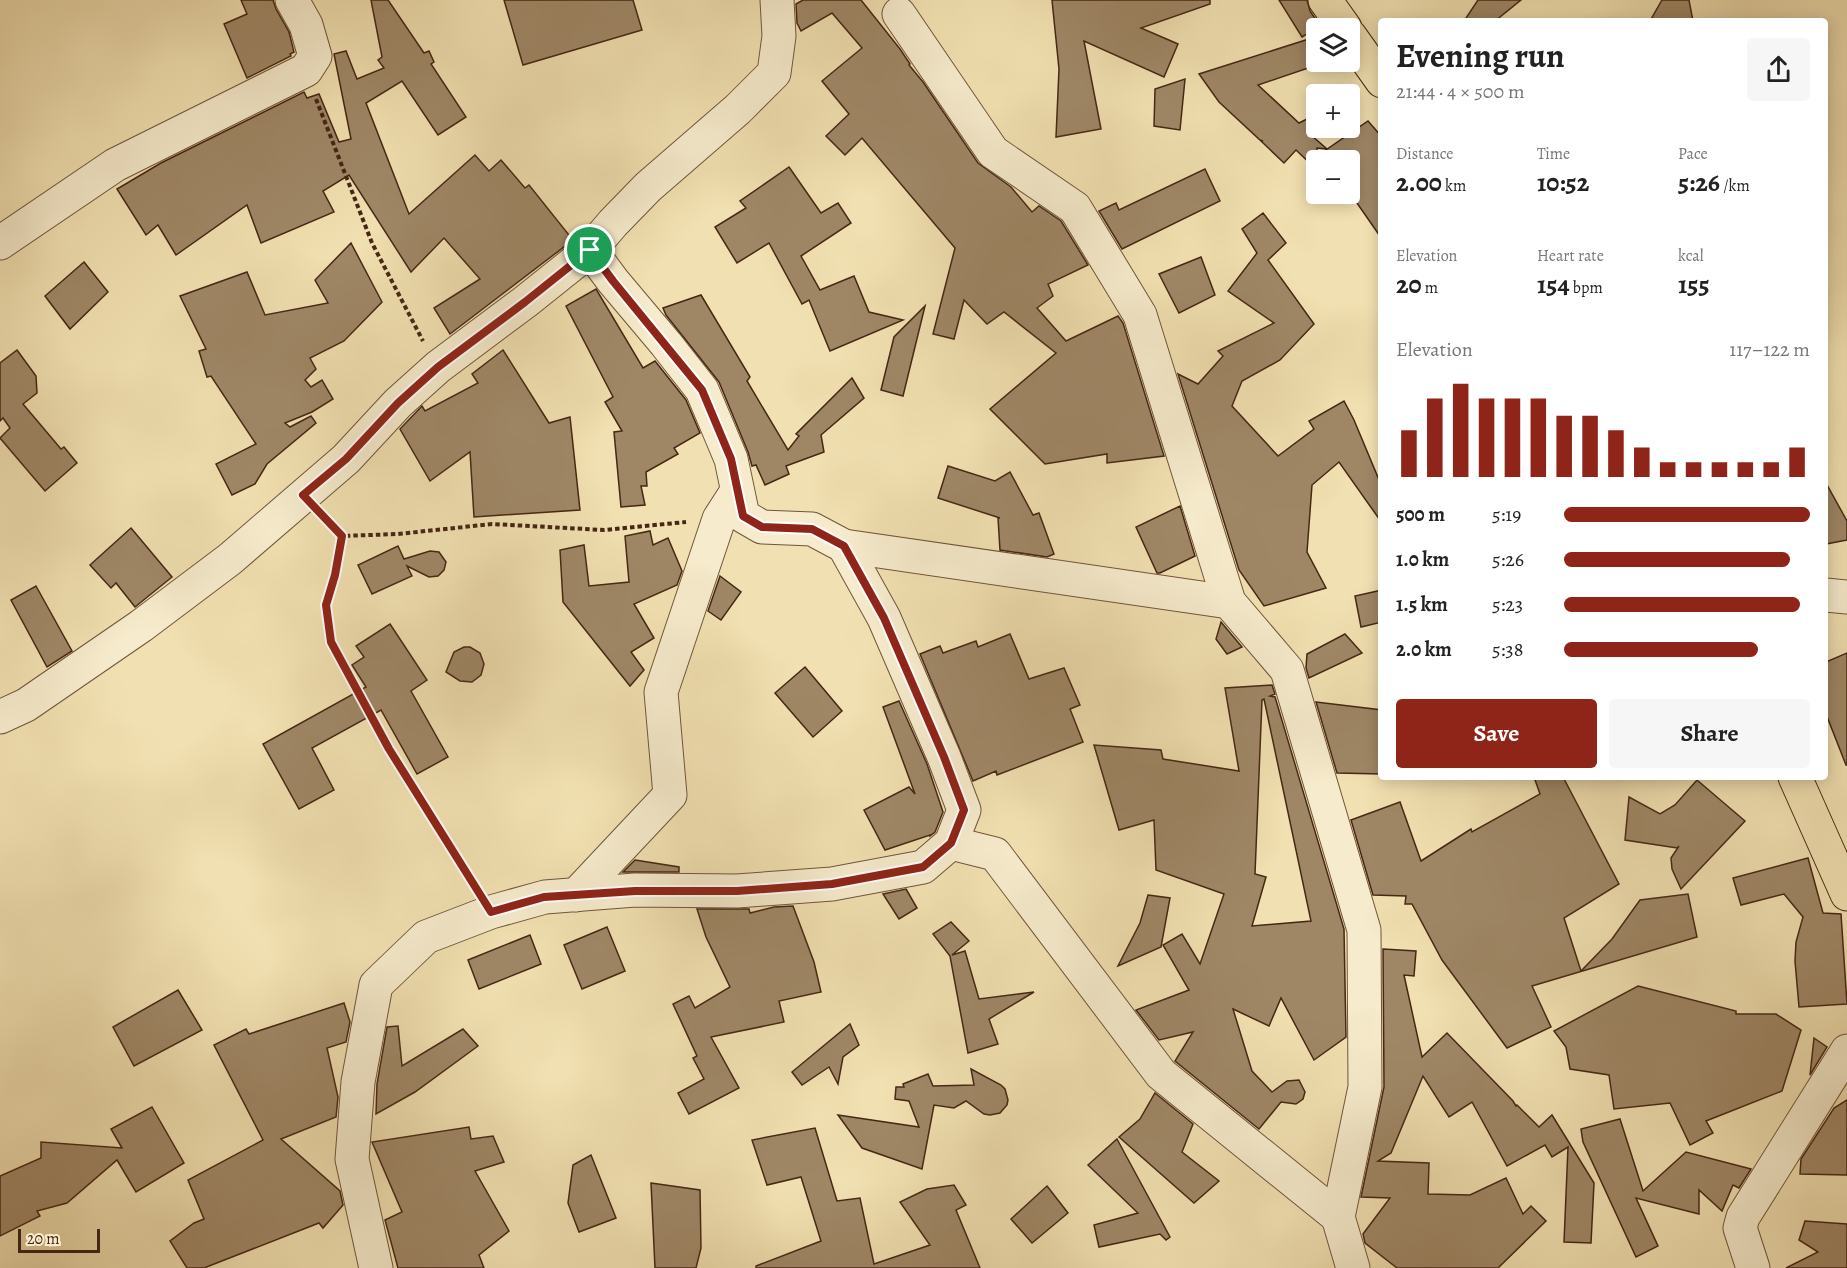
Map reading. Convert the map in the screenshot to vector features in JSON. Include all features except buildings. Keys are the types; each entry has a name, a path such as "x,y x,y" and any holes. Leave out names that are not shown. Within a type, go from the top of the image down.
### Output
{"main road":[{"path":"1325,0 1338,18"},
{"path":"1360,50 1378,75"},
{"path":"1796,780 1847,894"}],"street":[{"path":"0,243 115,165 306,70 315,56 306,25 292,0"},
{"path":"0,717 26,705 141,626 230,559 346,459 398,403 438,367 590,250 648,187 738,109 774,74 779,36 777,0"},
{"path":"899,14 993,152 1075,208 1140,315 1229,602 1287,670 1364,930 1365,1087 1338,1217 1353,1268"},
{"path":"590,250 702,390 731,459 743,516 762,527 812,529 844,546 1229,602"},
{"path":"576,895 670,795 661,692 719,519 737,491"},
{"path":"375,1268 352,1159 358,1082 376,985 426,937 491,912 544,897 635,891 737,891 832,884 923,867 951,843 964,810 944,757 884,618 844,546"},
{"path":"1828,595 1847,597"},
{"path":"951,843 995,854 1161,1074 1338,1217"},
{"path":"1753,1268 1740,1228 1743,1217 1847,1051"}],"path":[{"path":"306,70 372,243 438,367"},
{"path":"303,495 342,536 398,534 492,524 604,530 719,519"},
{"path":"342,536 335,575 326,605 331,642 389,749 491,912"}],"route":[{"path":"590,250 702,390 731,459 743,516 762,527 812,529 844,546 884,618 944,757 964,810 951,843 923,867 832,884 737,891 635,891 544,897 491,912 389,749 331,642 326,605 335,575 342,536 303,495 346,459 398,403 438,367 590,250"}]}
